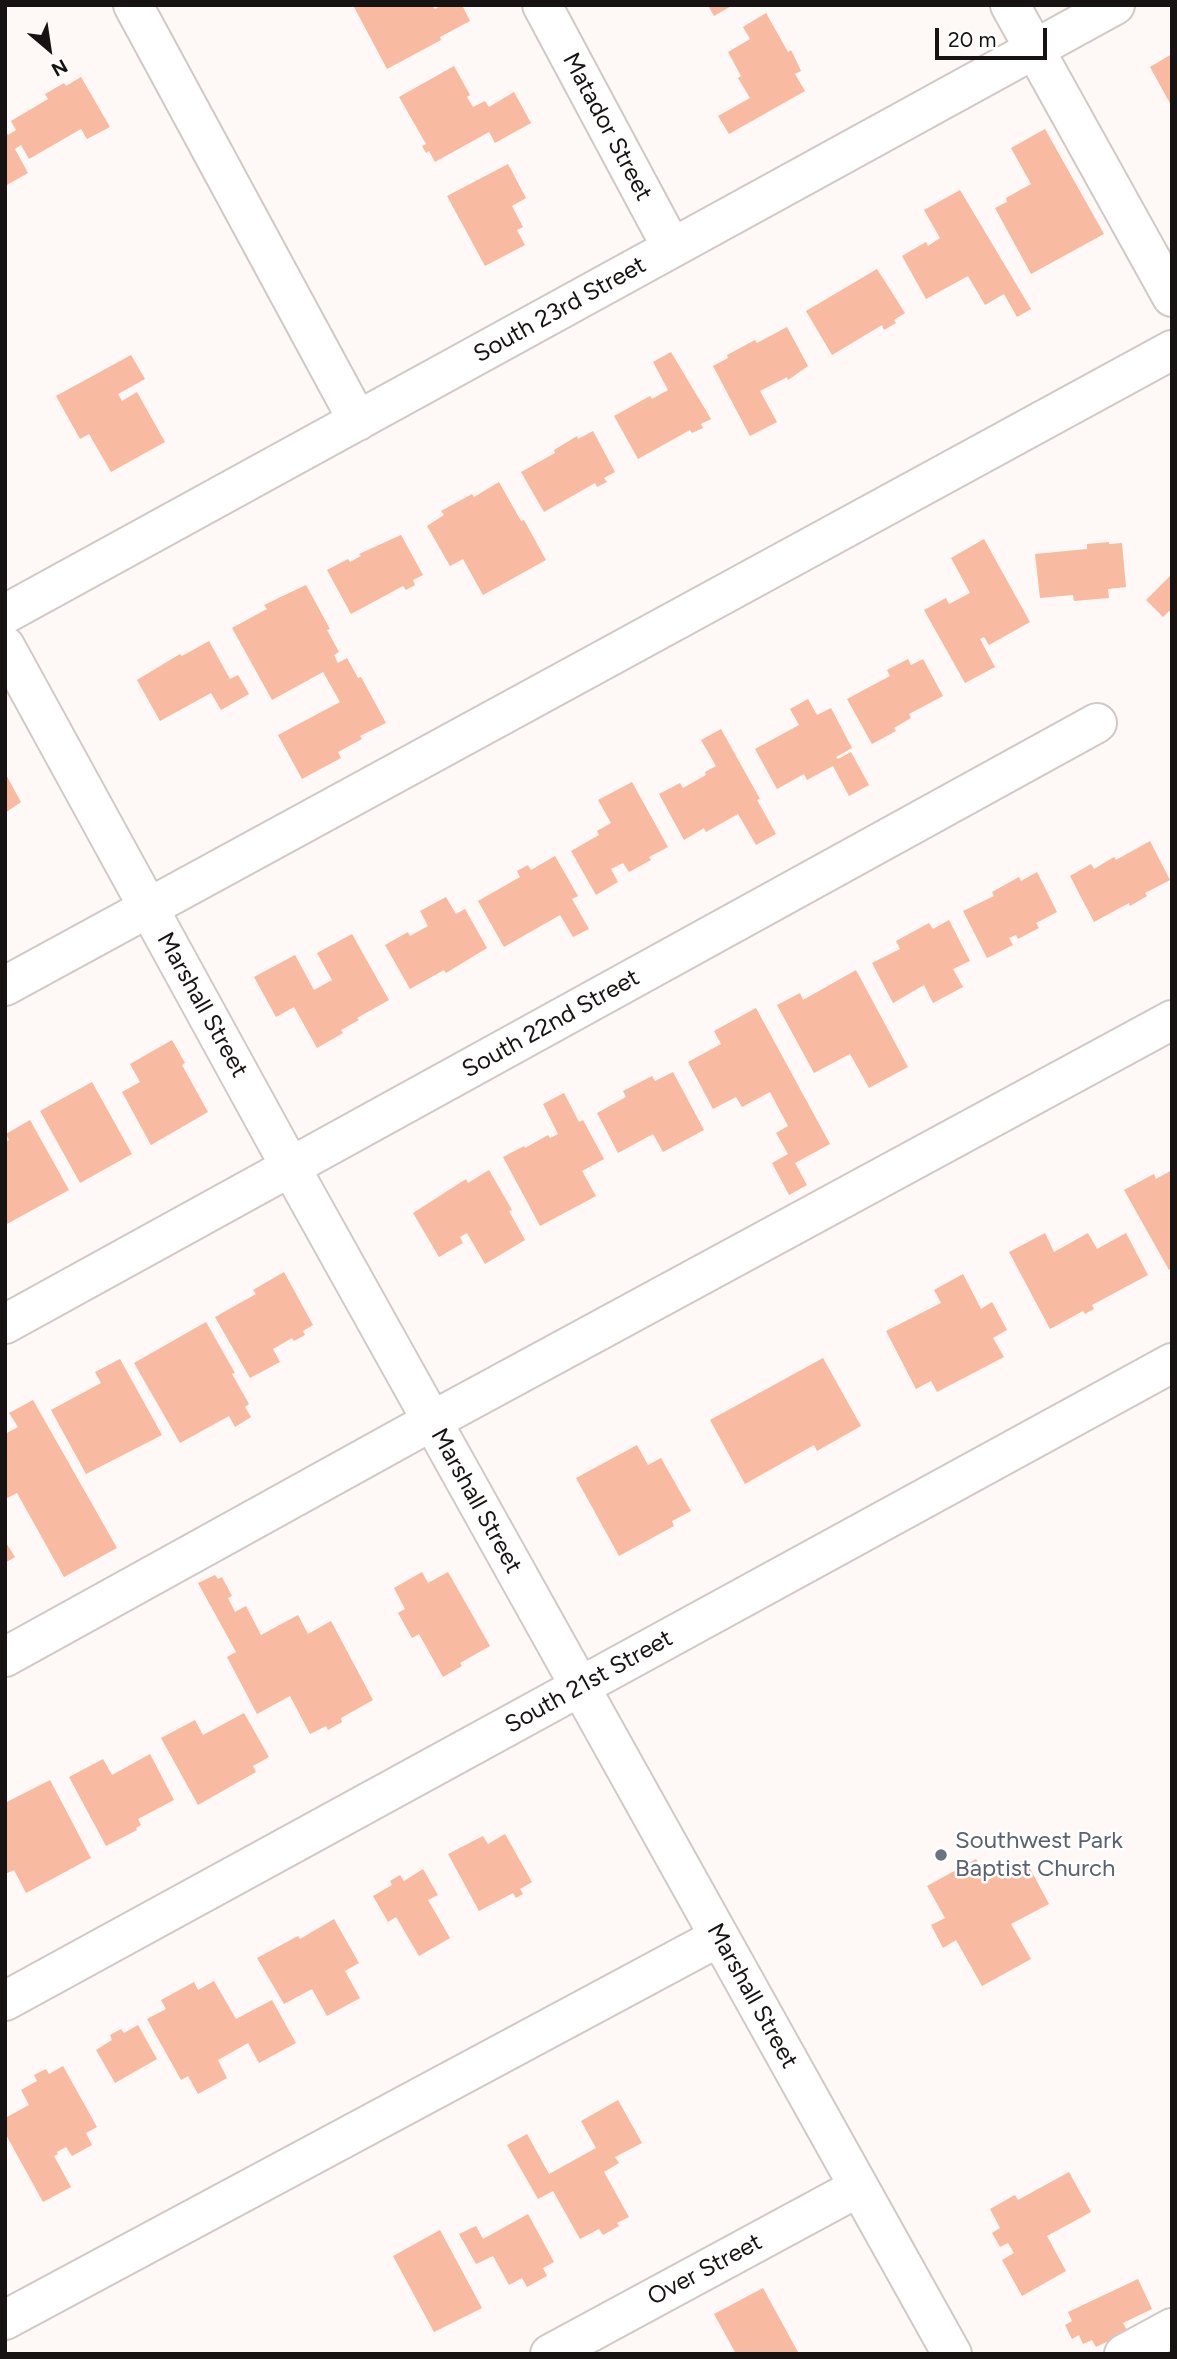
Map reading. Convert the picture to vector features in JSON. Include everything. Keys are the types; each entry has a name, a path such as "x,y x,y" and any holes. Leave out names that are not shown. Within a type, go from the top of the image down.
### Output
{"street":[{"path":"134,5 358,421"},
{"name":"Matador Street","path":"542,5 671,248"},
{"path":"1010,5 1172,297"},
{"name":"South 23rd Street","path":"5,614 1115,5"},
{"path":"5,986 1172,350"},
{"name":"Marshall Street","path":"5,646 291,1168 951,2354"},
{"name":"South 22nd Street","path":"5,1324 1097,723"},
{"path":"5,1657 432,1421 1172,1020"},
{"name":"South 21st Street","path":"5,2001 1172,1363"},
{"path":"5,2320 719,1937"},
{"name":"Over Street","path":"550,2354 859,2187"},
{"path":"1124,2354 1172,2328"}],"building":[{"path":"353,5 432,5 435,9 442,5 462,5 470,21 387,69"},
{"path":"708,5 733,5 714,16"},
{"path":"766,13 788,52 791,50 801,71 795,74 805,91 729,134 718,116 750,98 738,78 741,76 728,52 750,39 743,27"},
{"path":"1172,54 1172,107 1150,67"},
{"path":"454,66 470,95 467,97 473,107 485,101 489,107 514,92 531,123 495,143 489,132 435,162 429,151 426,153 422,146 426,144 399,97"},
{"path":"81,77 110,127 87,139 81,129 29,159 21,145 15,149 28,173 5,186 5,129 8,135 16,130 11,121 48,99 45,94"},
{"path":"1045,129 1104,234 1031,274 995,208 1007,202 1006,198 1031,184 1011,148"},
{"path":"508,164 526,198 512,206 523,227 517,230 525,245 485,266 447,196"},
{"path":"960,190 1031,309 1017,317 1004,294 985,305 968,276 926,299 902,256 926,242 928,246 940,238 924,210"},
{"path":"877,269 905,313 894,320 896,323 884,330 882,325 832,355 806,311"},
{"path":"787,327 808,366 788,380 787,377 760,391 777,422 750,436 713,366 755,340 757,343"},
{"path":"671,352 711,419 701,424 703,428 692,433 690,430 638,459 614,416 650,396 652,399 668,390 653,362"},
{"path":"131,355 145,379 118,394 122,401 137,392 165,442 111,472 89,434 80,439 56,396"},
{"path":"593,431 615,472 604,478 607,482 597,487 595,483 544,512 521,472 555,453 554,450 577,436 578,439"},
{"path":"499,482 546,560 483,595 463,559 450,566 427,526 444,515 441,511 472,494 474,497"},
{"path":"401,535 423,575 413,580 415,585 406,590 403,586 351,614 327,570 348,559 350,562 361,556 359,554"},
{"path":"984,539 1030,622 989,645 984,637 980,639 995,667 965,683 924,610 946,598 949,604 970,593 951,558"},
{"path":"1122,543 1126,587 1108,589 1109,598 1074,601 1073,595 1040,598 1035,554 1087,549 1087,544"},
{"path":"1172,574 1172,614 1169,611 1163,617 1146,600"},
{"path":"306,585 330,629 327,630 339,652 334,655 338,663 347,658 358,678 361,677 386,723 360,736 362,739 338,752 341,758 302,779 278,735 340,702 323,672 272,700 232,628 267,609 264,605"},
{"path":"209,641 230,679 238,675 249,694 221,710 211,693 160,721 137,680 180,654 182,656"},
{"path":"908,659 911,665 923,659 943,696 909,714 911,718 894,728 896,731 872,744 847,699 890,676 887,670"},
{"path":"808,699 817,715 831,708 852,748 836,757 838,759 851,752 869,785 849,796 833,766 807,780 804,774 777,789 755,749 799,725 790,709"},
{"path":"721,729 776,834 756,845 738,814 706,832 704,828 684,840 659,794 680,783 683,788 716,766 701,740"},
{"path":"5,773 21,802 5,813"},
{"path":"632,782 668,847 629,872 623,863 611,869 618,882 596,895 571,851 599,835 597,831 611,823 598,800"},
{"path":"1150,841 1170,880 1145,893 1147,896 1130,906 1129,903 1094,922 1070,876 1091,864 1094,869 1114,857 1116,860"},
{"path":"555,856 578,896 572,899 589,929 573,937 560,915 504,947 478,901 520,877 517,871 528,865 531,870"},
{"path":"1037,872 1057,912 1036,923 1039,928 1018,939 1016,935 1009,938 1013,945 987,958 963,911 994,896 992,892 1019,877 1021,881"},
{"path":"446,897 456,914 465,909 487,948 446,973 444,970 410,989 385,945 408,932 410,936 428,926 420,911"},
{"path":"949,920 970,961 953,969 963,987 933,1003 924,985 893,1003 872,963 900,949 896,941 929,923 933,929"},
{"path":"352,934 389,1000 357,1018 359,1020 341,1030 343,1033 317,1048 294,1007 276,1017 254,977 295,955 314,990 332,980 317,953"},
{"path":"856,970 908,1067 869,1088 850,1054 814,1073 777,1005 800,993 803,1000"},
{"path":"756,1008 830,1144 795,1163 807,1185 789,1195 772,1163 788,1154 776,1133 788,1126 770,1092 742,1107 736,1097 713,1109 688,1062 721,1044 714,1031"},
{"path":"172,1040 185,1063 182,1065 208,1112 151,1145 122,1092 140,1082 130,1064"},
{"path":"673,1072 704,1130 663,1152 653,1134 618,1153 597,1113 626,1097 623,1091 652,1076 655,1081"},
{"path":"92,1082 132,1154 80,1183 40,1111"},
{"path":"564,1093 579,1122 583,1120 604,1159 582,1171 596,1196 540,1226 503,1157 548,1135 550,1138 558,1134 543,1104"},
{"path":"30,1120 69,1190 5,1225 5,1142 9,1140 6,1134"},
{"path":"489,1170 512,1210 509,1211 525,1240 485,1264 467,1233 460,1237 463,1243 439,1257 413,1213 466,1179 468,1183"},
{"path":"1172,1170 1172,1268 1169,1270 1124,1190 1154,1174 1156,1179"},
{"path":"1045,1233 1054,1252 1088,1233 1097,1249 1126,1233 1148,1275 1092,1305 1094,1309 1085,1314 1083,1311 1050,1329 1009,1252"},
{"path":"284,1272 313,1325 303,1331 305,1335 294,1341 292,1338 273,1349 280,1362 250,1378 215,1317 256,1294 253,1290"},
{"path":"963,1274 981,1309 992,1302 1007,1330 993,1338 1004,1357 937,1392 931,1381 916,1389 886,1331 941,1303 934,1290"},
{"path":"206,1322 235,1373 232,1374 249,1404 245,1407 251,1417 235,1427 229,1416 180,1443 134,1363"},
{"path":"823,1358 861,1426 817,1451 814,1445 745,1484 710,1420"},
{"path":"120,1359 162,1435 86,1474 51,1410 101,1383 95,1372"},
{"path":"33,1400 117,1548 64,1577 17,1493 5,1499 5,1434 18,1427 9,1413"},
{"path":"637,1445 648,1465 661,1458 691,1511 672,1521 674,1526 619,1556 576,1478"},
{"path":"5,1541 15,1557 5,1563"},
{"path":"422,1572 428,1583 448,1572 490,1646 460,1663 462,1666 443,1677 419,1634 412,1638 398,1613 405,1609 394,1588"},
{"path":"215,1575 218,1579 222,1577 232,1596 228,1598 235,1612 246,1606 261,1635 298,1615 308,1634 331,1621 373,1700 341,1718 342,1722 328,1730 326,1726 310,1734 290,1696 257,1714 227,1657 236,1652 198,1583"},
{"path":"244,1713 269,1757 253,1766 256,1772 198,1805 161,1738 195,1720 203,1735"},
{"path":"150,1754 174,1800 138,1819 141,1825 137,1830 106,1846 69,1777 103,1759 112,1775"},
{"path":"50,1780 91,1858 26,1893 14,1870 5,1874 5,1803"},
{"path":"505,1834 532,1882 520,1889 523,1894 516,1898 513,1893 479,1911 448,1854 483,1836 488,1844"},
{"path":"976,1859 988,1880 1025,1859 1049,1904 1011,1924 1031,1959 982,1986 956,1940 943,1948 931,1925 945,1918 927,1886"},
{"path":"423,1869 438,1895 428,1900 450,1938 419,1956 396,1917 388,1922 373,1896 392,1885 390,1881 400,1875 404,1881"},
{"path":"334,1919 359,1963 345,1971 360,1998 327,2016 312,1989 284,2004 257,1958 298,1936 300,1939"},
{"path":"214,1981 236,2019 272,2000 296,2043 259,2063 248,2043 218,2060 227,2078 198,2094 188,2076 181,2080 147,2019 166,2009 161,2000 194,1982 198,1990"},
{"path":"138,2025 157,2059 115,2083 96,2050 112,2040 110,2035 121,2029 124,2033"},
{"path":"63,2066 97,2127 86,2133 92,2145 72,2156 66,2147 54,2156 71,2187 43,2202 5,2133 5,2118 29,2105 21,2090 37,2081 34,2075 46,2069 49,2074"},
{"path":"618,2100 642,2143 615,2157 619,2163 604,2172 629,2217 603,2235 599,2229 580,2239 553,2191 538,2199 507,2145 527,2134 549,2174 596,2148 581,2121"},
{"path":"1069,2172 1091,2212 1047,2236 1066,2271 1022,2296 1002,2260 1014,2253 1008,2243 1000,2247 992,2233 1000,2228 990,2209 1015,2195 1018,2200"},
{"path":"528,2214 554,2262 543,2268 547,2276 527,2287 522,2278 509,2285 493,2256 476,2264 459,2234 476,2226 483,2239"},
{"path":"440,2230 482,2308 434,2332 393,2256"},
{"path":"1138,2279 1152,2309 1123,2323 1128,2332 1096,2347 1092,2340 1083,2344 1079,2335 1072,2339 1065,2325 1072,2321 1068,2312"},
{"path":"763,2288 799,2354 736,2354 714,2314"}],"place":[{"name":"Southwest Park Baptist Church","path":"941,1855"}]}
